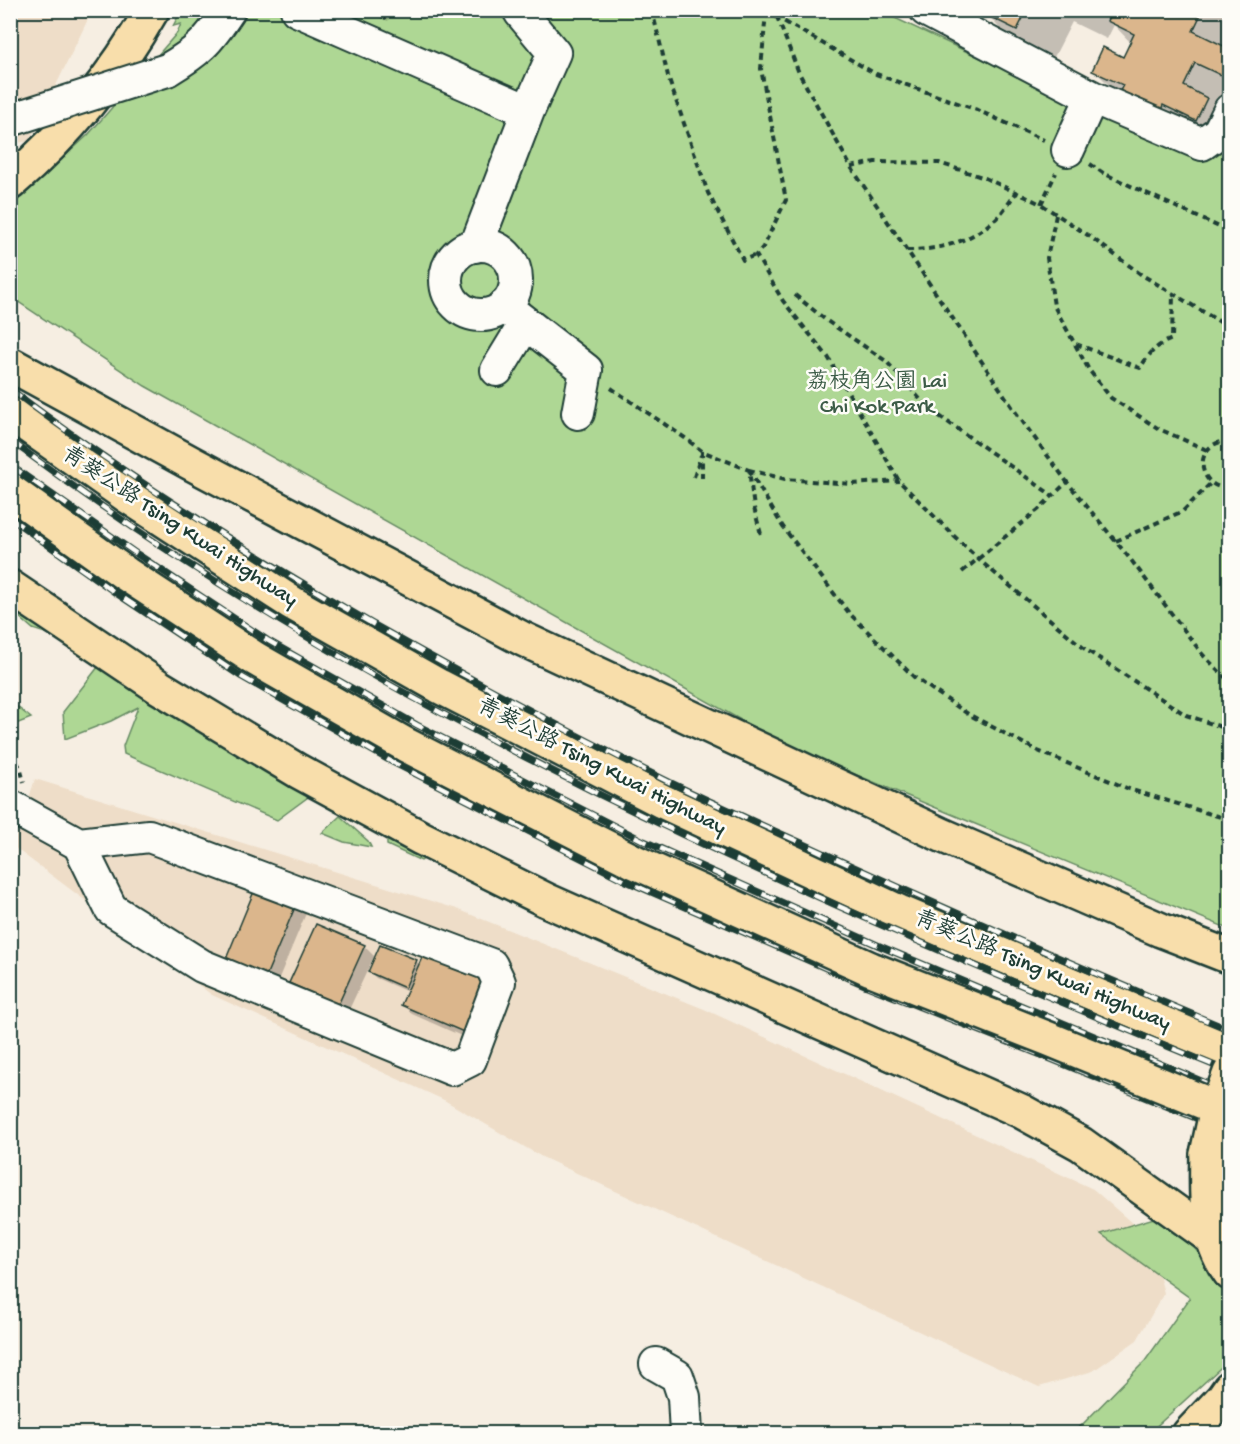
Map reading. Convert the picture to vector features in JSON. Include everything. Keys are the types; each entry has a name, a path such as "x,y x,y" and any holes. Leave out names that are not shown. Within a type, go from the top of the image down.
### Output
{"main road":[{"path":"10,183 50,146 97,91 125,54 152,10"},
{"path":"10,364 523,639 944,836 1161,930 1227,956"},
{"name":"青葵公路 Tsing Kwai Highway","path":"10,413 144,508 292,603 439,686 662,801 899,912 1230,1051"},
{"path":"10,491 126,574 254,658 406,745 635,862 871,969 1038,1034 1230,1113"},
{"path":"10,587 159,687 298,771 421,838 546,900 1021,1111 1082,1144 1212,1238"},
{"path":"1230,1073 1217,1108 1207,1154 1206,1201 1212,1238 1230,1273"},
{"path":"1189,1434 1224,1398 1230,1388"}],"street":[{"path":"10,120 167,70 191,56 211,38 229,10"},
{"path":"297,10 528,111"},
{"path":"476,246 528,111 554,53 520,12 521,10"},
{"path":"926,10 1092,97 1202,144 1225,121"},
{"path":"1068,150 1092,97"},
{"path":"514,315 471,314 456,305 447,292 446,280 450,262 465,249 476,246 489,246 504,254 513,268 515,287 509,301 514,315 586,370 578,412"},
{"path":"497,370 514,315"},
{"path":"10,806 79,844 111,909 202,966 452,1069 470,1060 499,982 491,965 149,836 79,844"},
{"path":"656,1364 677,1377 684,1397 686,1434"}],"path":[{"path":"652,10 669,80 708,193 743,260 756,255 763,246 786,201 761,69 766,11 876,74 977,110 1068,150 1103,173 1230,232"},
{"path":"777,17 798,73 851,167 1017,414 1067,482 1116,541 1203,655 1230,682"},
{"path":"851,167 875,162 939,163 985,178 1041,204 1142,275 1230,328"},
{"path":"907,250 934,249 959,242 993,221 1017,192"},
{"path":"1056,215 1047,258 1054,306 1089,370 1112,398 1160,429 1207,450"},
{"path":"756,255 783,301 828,357 899,480 978,559 1085,649 1186,715 1230,730"},
{"path":"1075,343 1140,368 1148,355 1161,343 1172,339 1173,294"},
{"path":"795,295 827,321 886,360 928,408 1053,496"},
{"path":"586,370 702,451 749,470 784,479 850,484 899,480"},
{"path":"1230,441 1220,441 1207,450 1202,464 1203,471 1211,483 1218,487 1230,488"},
{"path":"694,477 702,451"},
{"path":"702,451 702,479"},
{"path":"749,470 754,508 762,538"},
{"path":"749,470 783,527 849,613 914,677 968,714 1038,751 1129,789 1230,820"},
{"path":"962,572 1067,482"},
{"path":"1116,541 1183,511 1211,483"}],"shaded area":[{"path":"11,11 92,11 29,141 11,144"},
{"path":"35,779 457,909 704,1009 1093,1189 1149,1238 1164,1293 1137,1340 1093,1371 1039,1387 542,1157 444,1100 212,995 11,845 10,823 23,817"}],"green space":[{"name":"荔枝角公園 Lai Chi Kok Park","path":"181,11 880,11 1134,130 1229,135 1229,929 789,747 145,386 11,297 11,206 88,135 177,33 181,24 173,26"},
{"path":"10,586 64,639 33,629 11,610"},
{"path":"102,662 323,786 277,820 124,754 123,746 138,707 111,721 65,739 63,712"},
{"path":"11,702 31,718 11,726"},
{"path":"340,816 368,841 371,847 344,842 322,833"},
{"path":"387,825 435,851 421,861 387,845"},
{"path":"1229,1194 1229,1229 1219,1201"},
{"path":"1167,1214 1229,1291 1229,1360 1149,1433 1073,1434 1145,1361 1190,1298 1101,1234"}],"building":[{"path":"367,10 389,10 385,19"},
{"path":"981,10 1027,10 1017,30 980,12"},
{"path":"1112,10 1149,10 1161,16 1164,10 1203,10 1193,31 1230,49 1230,69 1225,77 1195,63 1184,86 1207,98 1196,121 1163,105 1161,110 1120,91 1123,85 1092,71 1103,47 1123,57 1134,34 1107,21"},
{"path":"257,884 298,900 266,976 226,959"},
{"path":"316,924 365,945 338,1005 289,983"},
{"path":"380,945 417,960 405,988 368,972"},
{"path":"424,953 488,982 466,1033 401,1005"}],"railway":[{"path":"10,389 142,483 278,569 371,623 558,725 737,814 1016,939 1230,1030"},
{"path":"10,440 151,540 297,631 447,716 600,795 755,869 913,939 1230,1072"},
{"path":"10,465 137,554 267,640 417,725 644,841 882,947 1230,1093"},
{"path":"10,518 113,591 242,677 394,763 626,881 867,986 1230,1132"}]}
